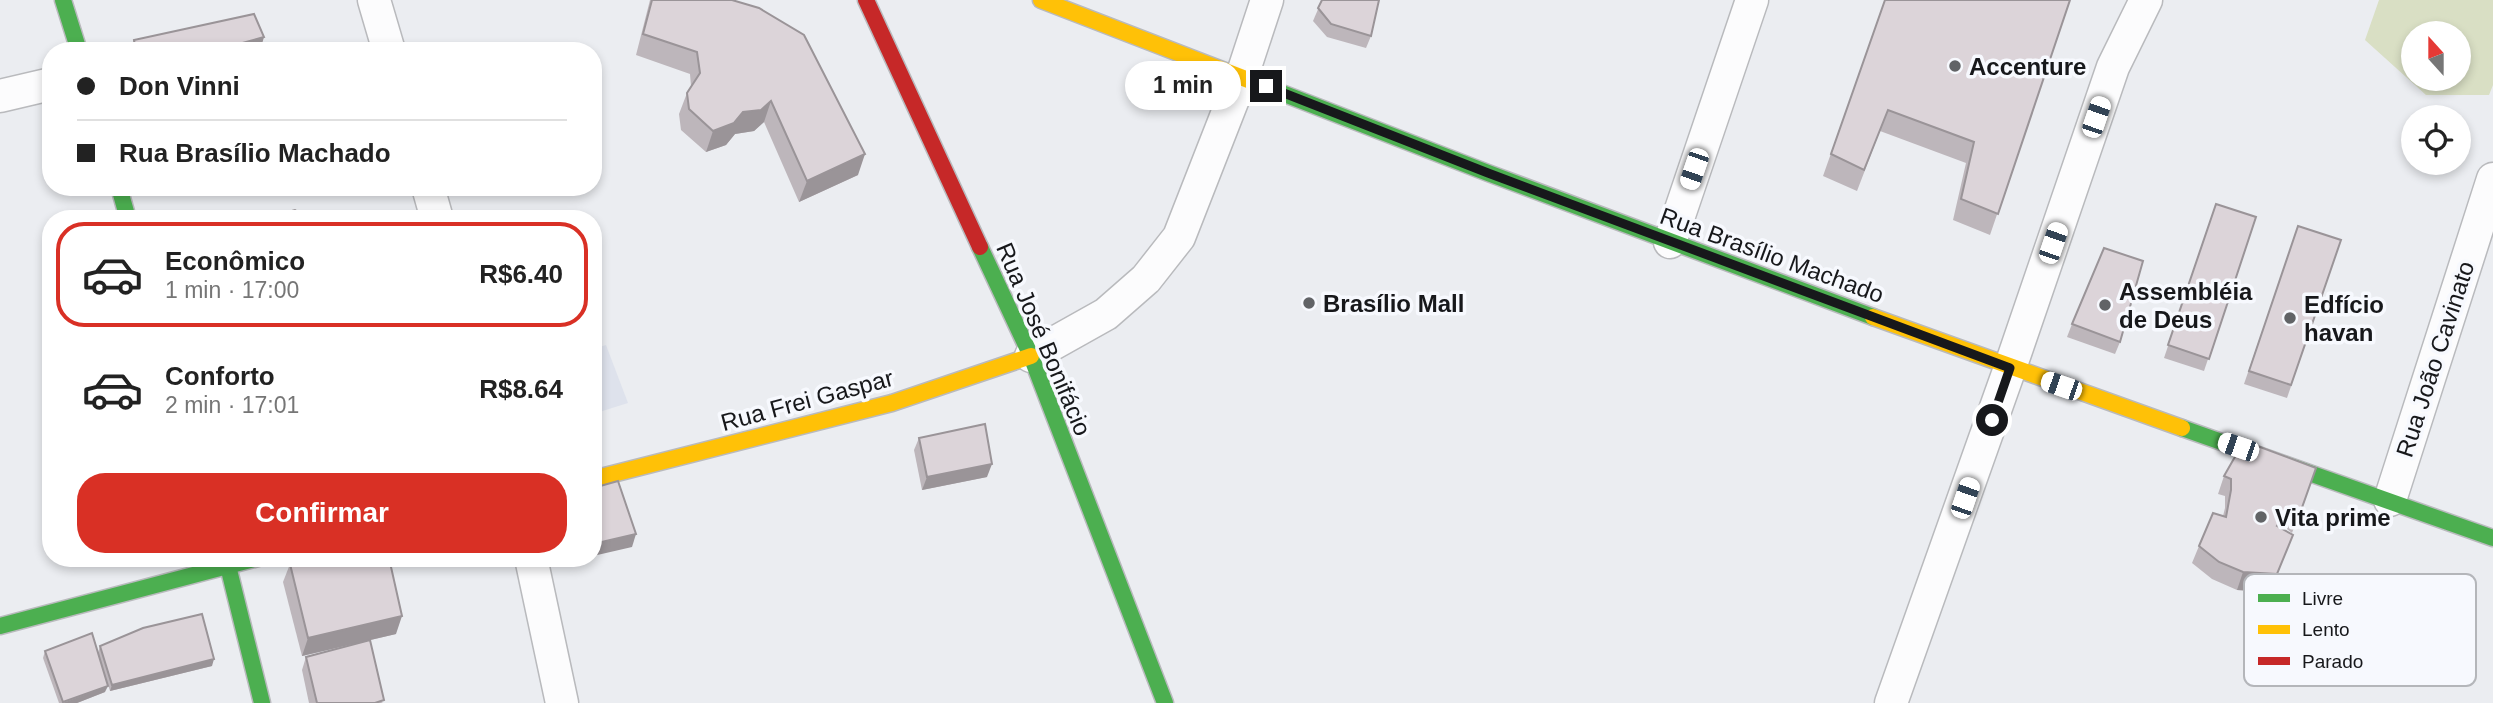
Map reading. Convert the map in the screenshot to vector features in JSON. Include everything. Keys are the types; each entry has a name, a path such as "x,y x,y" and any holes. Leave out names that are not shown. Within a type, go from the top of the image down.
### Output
{"street":[{"path":"63,0 76,42"},
{"path":"374,0 386,42"},
{"name":"Rua José Bonifácio","path":"866,0 1031,356 1165,703"},
{"name":"Rua Brasílio Machado","path":"1041,0 1670,242 2010,368 2493,538"},
{"path":"1031,356 1106,314 1146,279 1179,237 1242,76 1267,0"},
{"path":"1670,242 1752,0"},
{"path":"1891,703 2113,67 2146,0"},
{"path":"0,96 42,86"},
{"name":"Rua João Cavinato","path":"2390,500 2493,179"},
{"name":"Rua Frei Gaspar","path":"602,477 892,403 1031,356"},
{"path":"0,626 209,567"},
{"path":"228,567 262,703"},
{"path":"533,567 562,703"}],"shaded area":[{"path":"606,345 628,403 602,411 602,346"}],"green space":[{"path":"2379,0 2493,0 2493,85 2489,95 2426,95 2422,91 2471,91 2471,21 2401,21 2401,72 2365,40"}],"building":[{"path":"652,0 732,0 759,8 804,35 865,154 807,181 771,101 761,110 743,112 734,123 713,131 689,109 687,93 700,73 697,52 643,34"},
{"path":"1322,0 1379,0 1371,36 1331,24 1318,8"},
{"name":"Accenture","path":"1885,0 2070,0 1998,214 1961,199 1974,142 1888,110 1864,170 1831,154"},
{"path":"254,14 264,37 246,42 134,40"},
{"path":"2216,204 2256,217 2209,359 2168,345"},
{"name":"Edfício havan","path":"2298,226 2341,240 2291,385 2249,371"},
{"name":"Assembléia de Deus","path":"2104,248 2143,261 2120,342 2072,324"},
{"path":"985,424 992,464 927,477 919,438"},
{"name":"Vita prime","path":"2244,441 2316,468 2299,516 2289,508 2277,526 2293,535 2277,574 2243,572 2219,562 2199,546 2213,513 2226,517 2231,479 2224,476"},
{"path":"618,481 636,534 602,542 602,485"},
{"path":"291,567 391,567 402,616 308,638"},
{"path":"202,614 214,659 112,685 100,646 143,628"},
{"path":"92,633 108,686 63,702 45,651"},
{"path":"370,640 384,700 375,703 317,703 306,657"}],"traffic: fast":[{"path":"63,0 76,42"},
{"path":"1269,88 1873,317"},
{"path":"122,196 125,210"},
{"path":"980,247 1031,356 1165,703"},
{"path":"2182,428 2493,538"},
{"path":"0,626 224,567"},
{"path":"228,567 262,703"}],"traffic: slow":[{"path":"1041,0 1269,88"},
{"path":"1873,317 2182,428"},
{"path":"602,477 892,403 1031,356"}],"traffic: jam":[{"path":"866,0 980,247"}],"place":[{"name":"Accenture","path":"1955,66"},
{"name":"Brasílio Mall","path":"1309,303"},
{"name":"Assembléia de Deus","path":"2105,305"},
{"name":"Edfício havan","path":"2290,318"},
{"name":"Vita prime","path":"2261,517"}],"route":[{"path":"1266,86 1670,242 2010,368 1992,420"}]}
